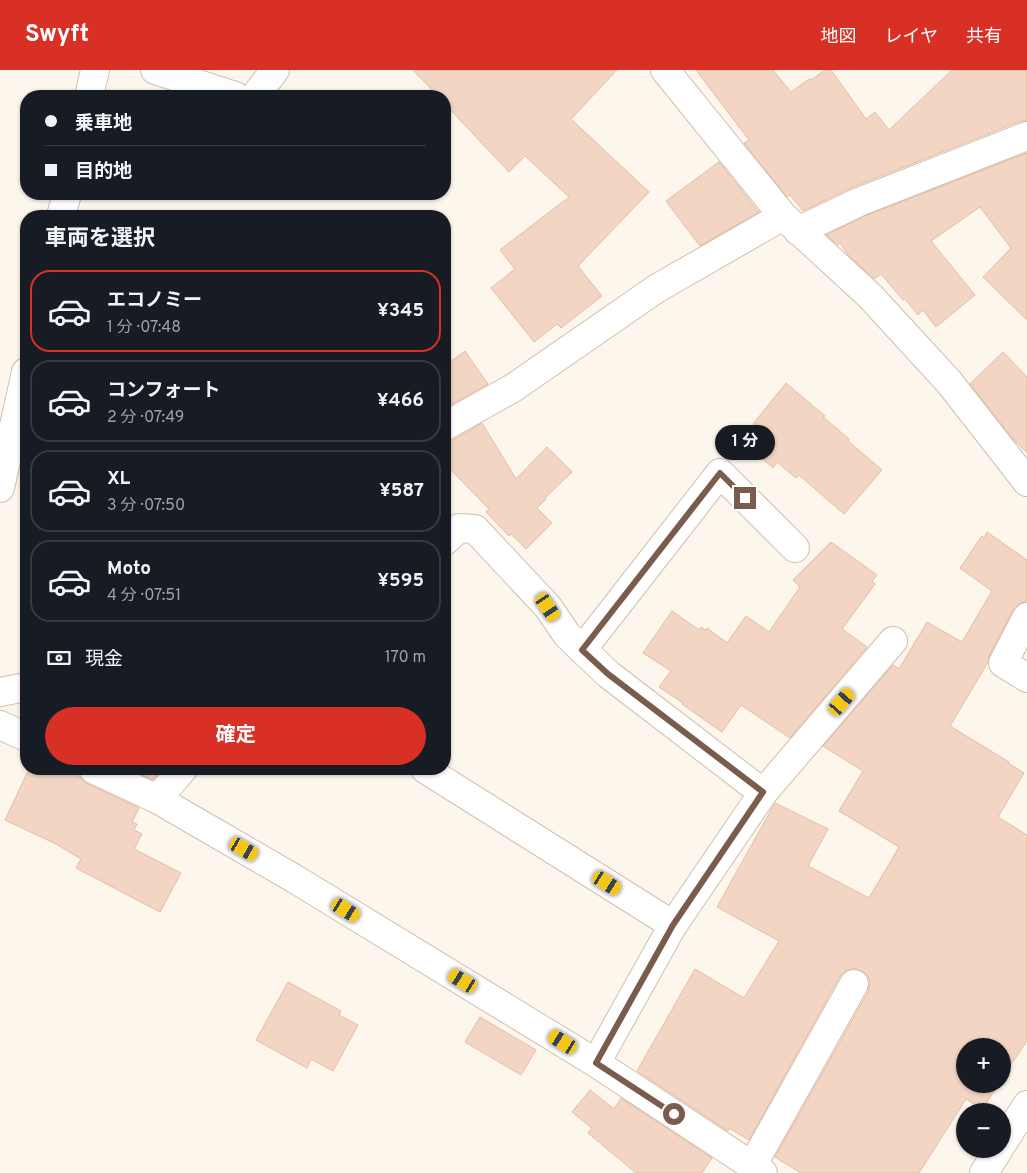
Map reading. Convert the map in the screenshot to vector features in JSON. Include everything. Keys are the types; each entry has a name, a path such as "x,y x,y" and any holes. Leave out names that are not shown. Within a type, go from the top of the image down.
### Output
{"street":[{"path":"90,90 95,70"},
{"path":"155,70 217,90"},
{"path":"260,90 275,70"},
{"path":"665,70 790,224 870,296 950,382 1027,482"},
{"path":"451,423 513,388 656,289 790,224 859,202 1027,136"},
{"path":"0,488 20,399"},
{"path":"582,650 720,473 795,548"},
{"path":"451,535 458,528 474,529 548,607 567,635 608,674 763,792"},
{"path":"1027,617 1003,663 1027,678"},
{"path":"596,1063 673,925 763,792 894,641"},
{"path":"0,692 20,687"},
{"path":"0,725 20,734"},
{"path":"106,775 158,799 296,879 596,1063 758,1170 854,984"},
{"path":"158,799 178,775"},
{"path":"435,775 673,925"},
{"path":"1011,1130 1027,1105"},
{"path":"984,1173 993,1158"}],"building":[{"path":"413,70 617,70 571,119 649,192 578,266 602,296 561,328 557,324 534,342 491,288 515,269 500,250 569,197 525,156 509,172 451,110 451,90 432,90"},
{"path":"696,70 773,70 791,92 825,70 831,70 866,119 875,112 889,130 952,70 1027,70 1027,121 1021,121 853,187 803,211 790,195 787,197 744,143 749,140"},
{"path":"1027,153 1027,320 983,277 1011,248 980,207 931,241 975,295 936,327 923,310 918,315 881,274 874,279 849,256 840,243 838,245 826,235 865,216"},
{"path":"719,162 759,212 700,246 666,201"},
{"path":"465,351 488,384 451,405 451,361"},
{"path":"1003,352 1027,377 1027,453 1013,439 970,384"},
{"path":"786,383 825,416 823,417 849,439 848,441 882,470 844,514 799,475 796,478 777,462 773,468 746,444 759,429 753,424"},
{"path":"482,423 516,479 547,447 572,472 537,508 552,523 526,549 511,534 509,536 486,512 489,509 451,470 451,440"},
{"path":"987,532 1027,560 1027,601 1019,604 1013,610 989,656 988,662 950,726 1024,773 998,817 1027,835 1027,1041 1011,1065 1011,1038 956,1038 956,1093 993,1093 986,1103 972,1103 966,1099 963,1103 956,1103 956,1115 919,1173 801,1173 775,1157 868,992 870,983 868,976 862,971 853,968 840,976 749,1140 729,1128 728,1131 637,1071 695,969 744,998 779,941 717,907 775,803 828,829 808,866 869,898 899,847 839,811 863,771 823,746 893,665 899,669 927,622 962,642 992,591 960,568 982,536 984,538"},
{"path":"831,542 877,575 872,581 875,584 842,629 867,647 790,738 741,705 722,732 659,687 671,671 643,653 672,611 699,630 701,627 705,630 707,628 727,643 746,616 769,632 800,587 793,580"},
{"path":"26,775 79,775 86,783 139,808 132,822 137,824 134,830 142,834 134,849 181,873 160,912 76,868 81,859 56,844 5,820"},
{"path":"142,775 157,775 153,780"},
{"path":"288,982 341,1011 339,1015 358,1025 333,1071 311,1059 307,1068 256,1040"},
{"path":"480,1017 536,1050 521,1075 465,1042"},
{"path":"590,1090 614,1109 621,1098 712,1158 702,1173 636,1173 588,1133 592,1128 572,1112"}],"route":[{"path":"674,1114 596,1063 673,925 763,792 608,674 582,650 720,473 745,498"}]}
